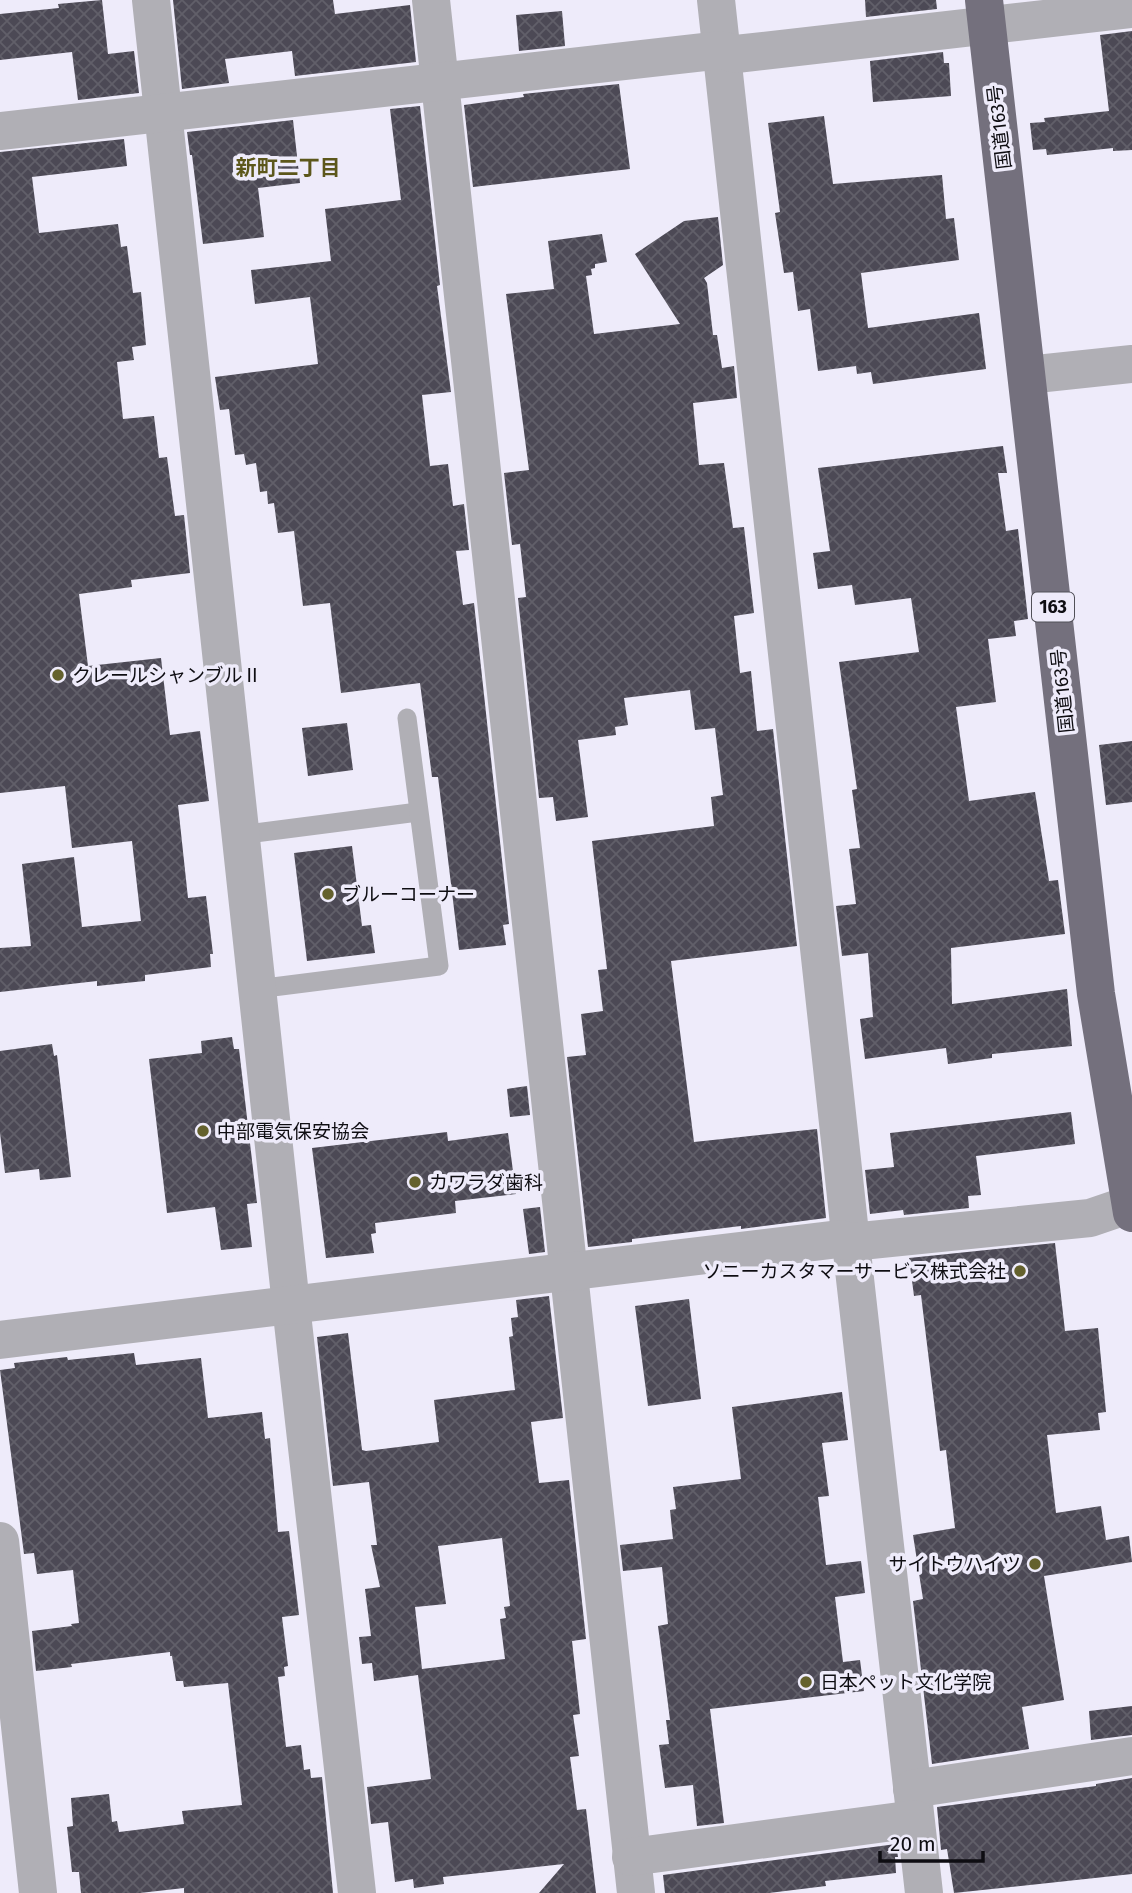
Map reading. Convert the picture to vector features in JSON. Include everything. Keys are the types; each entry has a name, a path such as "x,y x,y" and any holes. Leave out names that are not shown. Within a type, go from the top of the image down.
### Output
{"highway":[{"name":"国道163号","path":"986,13 1096,994 1132,1208"}],"street":[{"path":"150,0 290,1305 357,1893"},
{"path":"431,0 634,1875 913,1804 1132,1756"},
{"path":"716,0 924,1893"},
{"path":"0,131 722,50 736,54 986,13 1132,9"},
{"path":"1027,375 1132,364"},
{"path":"0,1340 839,1239 851,1242 1090,1218 1132,1208"},
{"path":"0,1541 38,1893"}],"lane":[{"path":"257,989 439,965 407,718"},
{"path":"240,835 418,812"}],"building":[{"path":"102,0 108,54 134,51 139,93 78,100 72,52 0,60 0,14"},
{"path":"173,0 333,0 335,14 410,5 416,62 295,76 292,51 225,59 229,83 182,89"},
{"path":"865,0 936,0 937,9 866,17"},
{"path":"562,11 565,46 519,51 516,15"},
{"path":"1132,31 1132,150 1113,151 1113,148 1047,155 1046,149 1033,150 1030,123 1045,122 1044,118 1109,111 1100,35"},
{"path":"943,52 944,63 949,63 951,96 873,102 870,61"},
{"path":"619,84 630,169 473,187 464,105 524,97 523,94"},
{"path":"420,106 440,285 437,286 451,392 422,395 430,466 448,464 453,506 464,504 469,550 456,551 463,605 474,603 509,924 503,925 506,945 459,950 438,777 432,777 420,683 341,693 330,603 303,606 294,531 278,533 274,503 268,504 267,491 260,492 256,463 246,465 244,454 235,455 229,409 220,410 215,377 318,364 310,297 255,304 251,270 331,261 325,209 401,200 390,109"},
{"path":"824,116 833,184 942,175 946,219 954,218 959,260 861,273 868,328 979,313 986,369 873,384 871,372 857,374 856,366 818,371 810,309 798,311 793,272 784,273 775,213 780,212 768,123"},
{"path":"293,120 300,183 258,188 264,237 203,244 187,132"},
{"path":"124,139 127,166 32,177 39,233 118,224 121,247 127,246 133,293 141,292 146,345 132,347 134,360 117,362 123,419 154,416 159,458 167,457 175,516 184,515 190,573 131,580 132,587 79,594 88,666 161,658 170,735 200,731 209,801 178,805 188,898 206,896 213,954 210,954 211,967 145,975 145,981 97,986 97,981 0,992 0,948 31,946 22,864 74,857 82,927 141,921 132,841 72,848 65,786 0,793 0,152"},
{"path":"718,217 723,265 704,278 707,283 713,335 717,335 722,368 734,366 737,398 693,403 699,465 724,463 733,528 744,527 754,613 734,616 740,673 751,671 757,731 773,729 797,946 671,961 694,1142 817,1129 826,1218 632,1239 632,1242 588,1247 567,1057 586,1055 581,1014 603,1011 598,970 607,969 592,841 714,826 711,797 723,795 715,728 695,730 690,690 624,698 628,725 615,727 616,735 578,740 588,817 556,821 553,797 539,798 518,598 526,597 520,544 512,545 504,473 529,470 506,294 554,289 548,241 602,234 607,262 595,264 595,268 591,269 592,275 586,276 594,334 680,324 635,254 684,221"},
{"path":"1003,446 1007,473 998,473 1006,531 1018,529 1028,619 1014,621 1016,636 988,639 996,702 956,707 969,801 1035,792 1049,881 1058,880 1065,934 951,948 952,1004 1067,989 1072,1046 992,1054 992,1058 948,1064 946,1048 865,1059 860,1019 873,1017 868,953 842,956 836,906 856,904 849,849 860,848 852,790 857,789 839,662 919,652 911,598 855,605 852,585 818,589 813,553 830,551 818,468"},
{"path":"347,723 353,770 308,776 302,728"},
{"path":"1132,741 1132,802 1106,805 1099,745"},
{"name":"ブルーコーナー","path":"352,846 362,926 371,925 375,953 307,961 294,853"},
{"name":"中部電気保安協会","path":"232,1037 234,1049 239,1049 257,1203 247,1204 252,1247 221,1250 215,1207 167,1213 149,1059 202,1053 201,1041"},
{"path":"52,1044 54,1056 57,1055 71,1177 40,1180 39,1169 5,1173 0,1133 0,1051"},
{"path":"527,1086 530,1115 510,1117 507,1089"},
{"path":"1071,1112 1075,1144 976,1156 981,1195 968,1196 969,1208 904,1215 903,1210 870,1214 865,1170 894,1167 890,1133"},
{"path":"447,1132 448,1141 508,1133 516,1194 455,1201 456,1213 375,1223 376,1233 371,1234 374,1253 326,1258 312,1148"},
{"path":"540,1207 545,1252 529,1254 523,1209"},
{"path":"1055,1243 1065,1331 1098,1328 1106,1412 1098,1413 1100,1430 1047,1435 1056,1513 1101,1506 1106,1540 1129,1536 1132,1562 1044,1576 1064,1700 1022,1707 1029,1749 932,1764 913,1601 923,1599 913,1535 955,1528 946,1450 940,1451 921,1295 914,1296 909,1258"},
{"path":"549,1296 563,1418 531,1422 539,1483 569,1480 586,1639 572,1641 580,1714 573,1715 579,1756 570,1757 577,1810 586,1809 596,1893 539,1893 564,1864 443,1877 444,1884 414,1888 413,1879 395,1882 388,1822 371,1824 367,1787 431,1779 418,1675 374,1681 372,1663 362,1664 359,1637 371,1636 365,1589 380,1587 371,1545 377,1545 369,1482 333,1486 317,1337 348,1333 362,1450 439,1442 434,1400 515,1390 509,1337 513,1336 511,1318 518,1317 516,1300","holes":["502,1538 510,1606 504,1607 506,1618 500,1619 505,1659 422,1669 415,1607 446,1604 438,1546"]},
{"path":"689,1299 701,1399 648,1406 635,1306"},
{"path":"134,1353 136,1365 201,1358 208,1418 262,1412 265,1439 270,1438 278,1532 289,1531 299,1615 282,1617 288,1666 284,1667 285,1676 278,1677 286,1747 301,1745 304,1770 310,1769 311,1778 322,1777 333,1893 184,1893 184,1888 140,1893 81,1893 79,1872 72,1872 67,1827 73,1826 71,1798 109,1794 112,1822 117,1821 119,1832 184,1824 182,1811 242,1805 228,1683 184,1687 183,1681 176,1681 170,1652 36,1671 32,1631 79,1623 73,1570 37,1574 34,1553 24,1554 0,1370 15,1368 14,1363"},
{"path":"842,1392 848,1440 822,1443 829,1496 818,1497 826,1565 861,1561 865,1593 835,1597 843,1662 860,1660 864,1691 710,1709 724,1823 697,1826 693,1785 665,1788 659,1745 669,1744 666,1720 670,1720 658,1626 668,1624 662,1567 623,1571 620,1545 673,1539 670,1510 676,1509 673,1487 741,1479 732,1407"},
{"path":"1132,1706 1132,1735 1091,1740 1089,1711"},
{"path":"1132,1778 1132,1874 954,1893 947,1849 941,1850 937,1807 1096,1786"},
{"path":"896,1844 896,1873 825,1881 826,1886 769,1893 665,1893 663,1875"}],"place":[{"name":"クレールシャンブルⅡ","path":"58,675"},
{"name":"ブルーコーナー","path":"328,894"},
{"name":"中部電気保安協会","path":"203,1131"},
{"name":"カワラダ歯科","path":"415,1182"},
{"name":"ソニーカスタマーサービス株式会社","path":"1020,1271"},
{"name":"サイトウハイツ","path":"1035,1564"},
{"name":"日本ペット文化学院","path":"806,1682"}],"district":[{"name":"新町二丁目","path":"288,168"}]}
